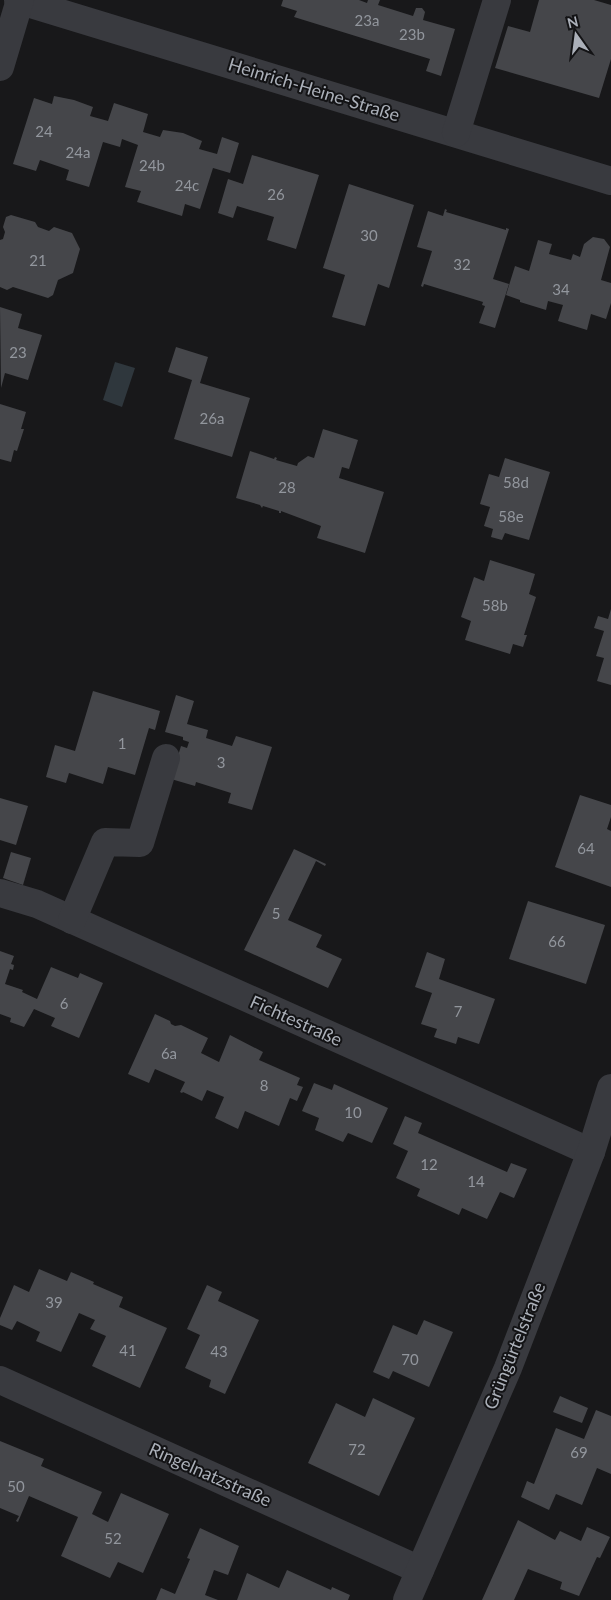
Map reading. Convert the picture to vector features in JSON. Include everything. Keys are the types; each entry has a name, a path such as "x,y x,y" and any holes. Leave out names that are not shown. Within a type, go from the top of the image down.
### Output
{"street":[{"path":"0,67 19,0"},
{"name":"Heinrich-Heine-Straße","path":"19,0 611,180"},
{"path":"456,133 497,0"},
{"path":"72,920 105,842 140,844 166,758"},
{"name":"Fichtestraße","path":"0,894 37,904 591,1152"},
{"name":"Grüngürtelstraße","path":"407,1600 508,1368 591,1152 611,1088"},
{"name":"Ringelnatzstraße","path":"0,1380 420,1570"}],"shaded area":[{"path":"115,362 135,368 122,407 103,400"}],"building":[{"path":"283,0 359,0 367,3 368,0 380,0 378,5 413,16 416,8 422,8 425,12 423,20 455,29 441,76 426,71 430,59 294,17 297,11 281,6"},
{"path":"539,0 594,0 611,5 611,59 599,98 495,68 508,26 530,32"},
{"path":"54,96 74,100 93,107 90,116 108,121 114,103 148,114 143,132 160,137 163,130 183,133 202,141 199,149 217,154 222,137 239,143 230,173 213,168 200,209 185,204 182,216 137,202 141,191 125,187 138,145 122,139 120,147 103,142 89,187 66,180 69,170 40,160 36,171 13,164 34,98 52,104"},
{"path":"252,155 319,175 296,249 267,240 274,217 237,206 233,218 218,213 228,179 243,184"},
{"path":"349,184 414,205 389,288 378,284 365,326 332,317 345,275 323,268"},
{"path":"445,209 447,210 446,212 506,230 506,228 509,229 493,279 509,284 495,328 479,323 485,306 482,305 483,302 424,284 423,287 421,286 432,251 417,247 428,211 443,216"},
{"path":"11,215 35,222 38,227 49,231 54,227 72,233 80,249 73,273 58,280 53,295 48,298 13,287 7,290 0,287 0,240 3,239 5,232 3,227 6,217"},
{"path":"593,237 604,239 610,247 601,280 611,283 611,303 606,319 591,314 587,330 558,321 563,305 548,301 546,310 520,302 520,300 506,295 515,266 529,271 538,240 552,244 549,254 571,260 573,254 580,257 584,244"},
{"path":"0,307 22,314 18,328 42,335 28,380 5,373 1,388"},
{"path":"176,347 208,357 200,383 250,398 232,457 174,439 192,380 168,372"},
{"path":"0,404 26,412 21,429 24,429 17,451 14,450 11,462 0,459"},
{"path":"323,429 358,440 349,469 342,467 339,478 384,492 365,553 317,538 321,526 281,511 279,513 279,511 263,506 262,508 260,505 236,498 250,451 274,459 275,457 277,458 276,460 297,466 298,463 308,456 314,458"},
{"path":"505,458 550,472 529,540 505,533 502,540 491,537 493,529 484,526 490,507 480,504 489,474 499,477"},
{"path":"490,560 535,574 529,594 536,597 524,635 527,635 523,647 513,644 510,654 465,640 471,621 461,617 474,577 484,581"},
{"path":"611,609 611,685 597,681 604,658 596,656 604,631 594,628 598,616 608,619"},
{"path":"93,691 160,711 155,730 149,728 135,775 108,767 103,784 69,773 66,783 46,777 55,745 75,751"},
{"path":"176,695 194,701 187,724 208,730 206,738 232,746 236,736 272,747 252,810 228,803 231,793 196,782 195,786 171,779 181,746 187,748 189,742 183,740 183,737 165,732"},
{"path":"580,795 611,805 611,817 607,829 611,831 611,887 555,867"},
{"path":"0,798 28,806 16,845 0,840"},
{"path":"294,849 326,864 325,866 316,861 288,920 322,935 316,947 342,959 328,988 244,950"},
{"path":"11,852 31,858 23,885 3,878"},
{"path":"528,901 605,925 586,984 509,959"},
{"path":"0,951 14,956 11,964 14,965 13,970 10,969 5,984 23,990 22,992 37,999 51,967 78,978 80,973 103,983 79,1038 51,1026 55,1018 34,1009 24,1027 10,1022 11,1018 0,1014"},
{"path":"427,952 445,959 439,979 495,999 479,1044 458,1037 456,1044 434,1037 437,1029 421,1024 432,993 415,987"},
{"path":"155,1014 170,1021 175,1026 181,1025 208,1038 201,1053 219,1062 230,1035 263,1052 259,1060 300,1078 297,1085 303,1087 297,1101 290,1098 279,1126 245,1111 238,1129 215,1118 224,1097 207,1090 202,1101 182,1093 180,1092 185,1082 155,1069 149,1083 128,1074"},
{"path":"314,1083 332,1090 334,1084 388,1108 372,1143 348,1133 343,1142 315,1130 319,1118 302,1111"},
{"path":"405,1116 422,1123 418,1133 507,1172 511,1163 527,1169 514,1198 500,1192 487,1219 462,1208 459,1215 417,1196 420,1189 396,1178 408,1151 393,1144"},
{"path":"39,1269 67,1281 71,1272 94,1282 93,1284 123,1297 119,1307 167,1328 140,1388 92,1366 106,1336 90,1329 95,1320 79,1313 61,1352 36,1341 40,1332 17,1321 12,1330 0,1325 0,1318 14,1285 29,1292"},
{"path":"207,1285 222,1292 218,1301 259,1320 225,1394 209,1387 211,1380 185,1368 200,1335 187,1329"},
{"path":"424,1320 453,1332 429,1387 393,1371 389,1379 373,1372 393,1325 417,1335"},
{"path":"560,1396 588,1408 582,1423 553,1412"},
{"path":"373,1398 415,1418 379,1496 308,1463 336,1403 365,1417"},
{"path":"596,1410 611,1416 611,1474 597,1468 582,1505 556,1494 549,1510 521,1497 527,1481 534,1484 556,1428 584,1439"},
{"path":"0,1441 44,1459 41,1466 102,1492 92,1514 108,1522 121,1493 169,1514 143,1573 118,1562 110,1578 61,1556 78,1517 29,1496 18,1522 16,1521 19,1516 0,1508"},
{"path":"518,1520 555,1540 560,1531 581,1541 587,1527 610,1537 600,1558 597,1557 579,1596 560,1589 562,1582 528,1569 514,1600 482,1600"},
{"path":"200,1528 239,1546 228,1575 214,1570 205,1595 218,1600 156,1600 161,1588 175,1594 190,1559 187,1558"},
{"path":"287,1570 331,1590 332,1587 350,1595 348,1600 237,1600 247,1573 279,1588"}]}
